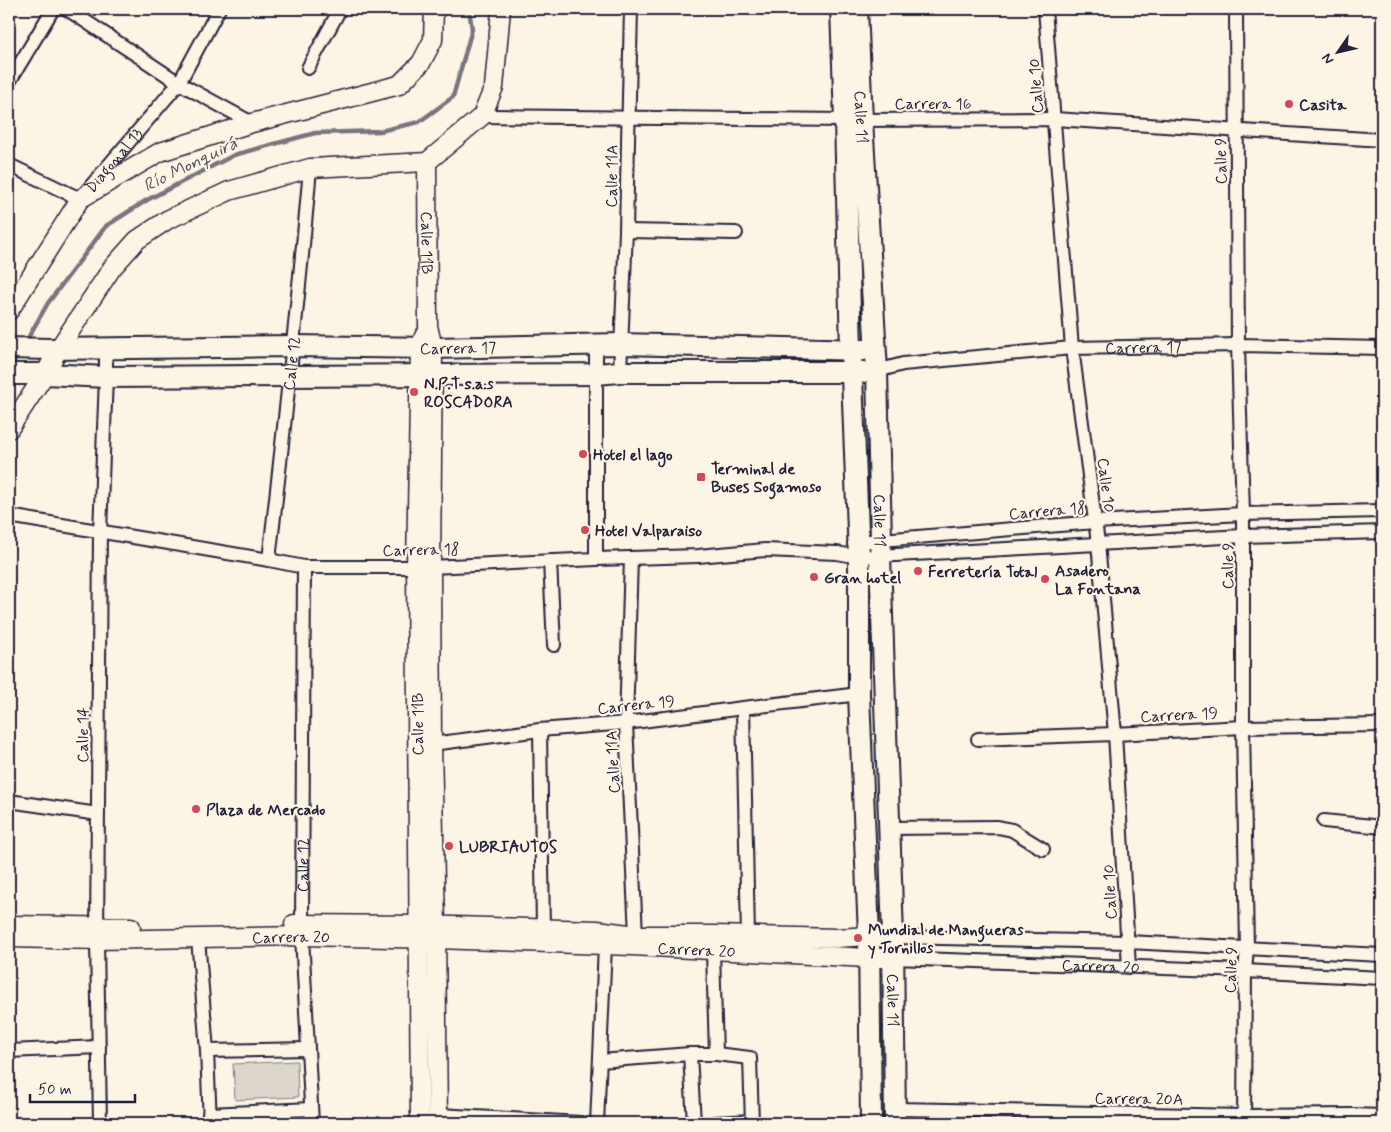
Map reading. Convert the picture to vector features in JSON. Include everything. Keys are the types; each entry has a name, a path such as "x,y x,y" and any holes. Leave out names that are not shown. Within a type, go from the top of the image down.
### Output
{"main road":[{"name":"Calle 11","path":"841,9 854,120 876,349 880,548 893,938 896,1116"},
{"name":"Calle 11","path":"857,9 851,350 859,549 859,694 869,936 871,1123"},
{"name":"Carrera 17","path":"9,348 294,346 426,348 621,344 876,349"},
{"name":"Carrera 17","path":"9,374 106,378 877,371"}],"street":[{"path":"9,82 53,9"},
{"path":"67,9 178,83 252,123"},
{"name":"Diagonal 13","path":"9,311 80,199 178,83 219,9"},
{"path":"308,68 340,9"},
{"path":"9,165 80,199 160,152 252,123 398,85 421,63 433,40 434,9"},
{"path":"9,429 54,348 112,268 137,240 167,220 228,191 310,168 427,162 482,116 494,87 501,9"},
{"name":"Calle 11A","path":"620,372 626,231 631,9"},
{"name":"Calle 10","path":"1046,9 1072,348 1098,543 1116,734 1129,967"},
{"name":"Calle 9","path":"1236,9 1238,346 1243,514 1243,727 1247,948 1245,972 1244,1120"},
{"name":"Carrera 16","path":"482,116 854,120 1054,119 1382,140"},
{"name":"Calle 11B","path":"420,1123 418,932 425,744 424,566 426,348 428,326 427,162"},
{"name":"Calle 12","path":"269,560 294,346 310,168"},
{"path":"626,231 736,233"},
{"path":"596,345 596,558"},
{"name":"Carrera 17","path":"877,371 903,364 1072,348 1238,346 1382,348"},
{"name":"Calle 14","path":"100,1123 97,934 100,532 106,348"},
{"path":"876,349 903,364"},
{"name":"Carrera 18","path":"880,548 1095,522 1243,514 1382,511"},
{"name":"Carrera 18","path":"9,516 304,567 424,566 596,558 698,556 765,550 837,553 880,548 1098,543 1382,532"},
{"name":"Calle 11A","path":"631,558 626,723 636,935"},
{"path":"550,561 554,645"},
{"name":"Calle 12","path":"304,567 302,930 312,1123"},
{"name":"Carrera 19","path":"425,744 540,730 626,723 859,694"},
{"path":"743,708 748,935"},
{"name":"Carrera 19","path":"978,739 1243,727 1382,725"},
{"path":"540,730 543,929"},
{"name":"Calle 11B","path":"425,744 436,932 438,1119"},
{"path":"9,801 98,814"},
{"path":"1324,821 1382,827"},
{"path":"889,828 998,827 1012,830 1042,848"},
{"name":"Carrera 20","path":"9,925 97,934 198,938 302,930"},
{"name":"Carrera 20","path":"9,938 199,927 418,932 543,929 597,930 636,935 748,935 838,938 869,936 1128,942 1382,955"},
{"name":"Carrera 20","path":"436,932 605,946 1382,978"},
{"path":"198,938 207,1051 209,1119 311,1109"},
{"path":"597,1123 605,946"},
{"path":"713,951 716,1054"},
{"path":"9,1051 99,1047"},
{"path":"207,1051 308,1048"},
{"path":"600,1061 690,1054 716,1054 750,1058 752,1122 714,1123"},
{"path":"690,1054 694,1123"},
{"name":"Carrera 20A","path":"896,1116 1244,1120 1353,1115 1382,1116"},
{"path":"438,1119 581,1123"}],"shaded area":[{"path":"297,1061 298,1097 235,1100 233,1064"}],"waterway":[{"name":"Río Monquirá","path":"25,343 48,303 106,226 147,200 234,155 315,133 380,131 419,122 453,97 472,29 469,9"},
{"name":"Río Monquirá","path":"9,369 18,354"}],"place":[{"name":"Casita","path":"1289,104"},
{"name":"N.P.T s.a.s ROSCADORA","path":"414,392"},
{"name":"Hotel el lago","path":"583,454"},
{"name":"Terminal de Buses Sogamoso","path":"701,477"},
{"name":"Hotel Valparaiso","path":"585,530"},
{"name":"Ferretería Total","path":"918,571"},
{"name":"Gran hotel","path":"814,577"},
{"name":"Asadero La Fontana","path":"1045,579"},
{"name":"Plaza de Mercado","path":"196,809"},
{"name":"LUBRIAUTOS","path":"449,846"},
{"name":"Mundial de Mangueras y Tornillos","path":"858,938"}]}
